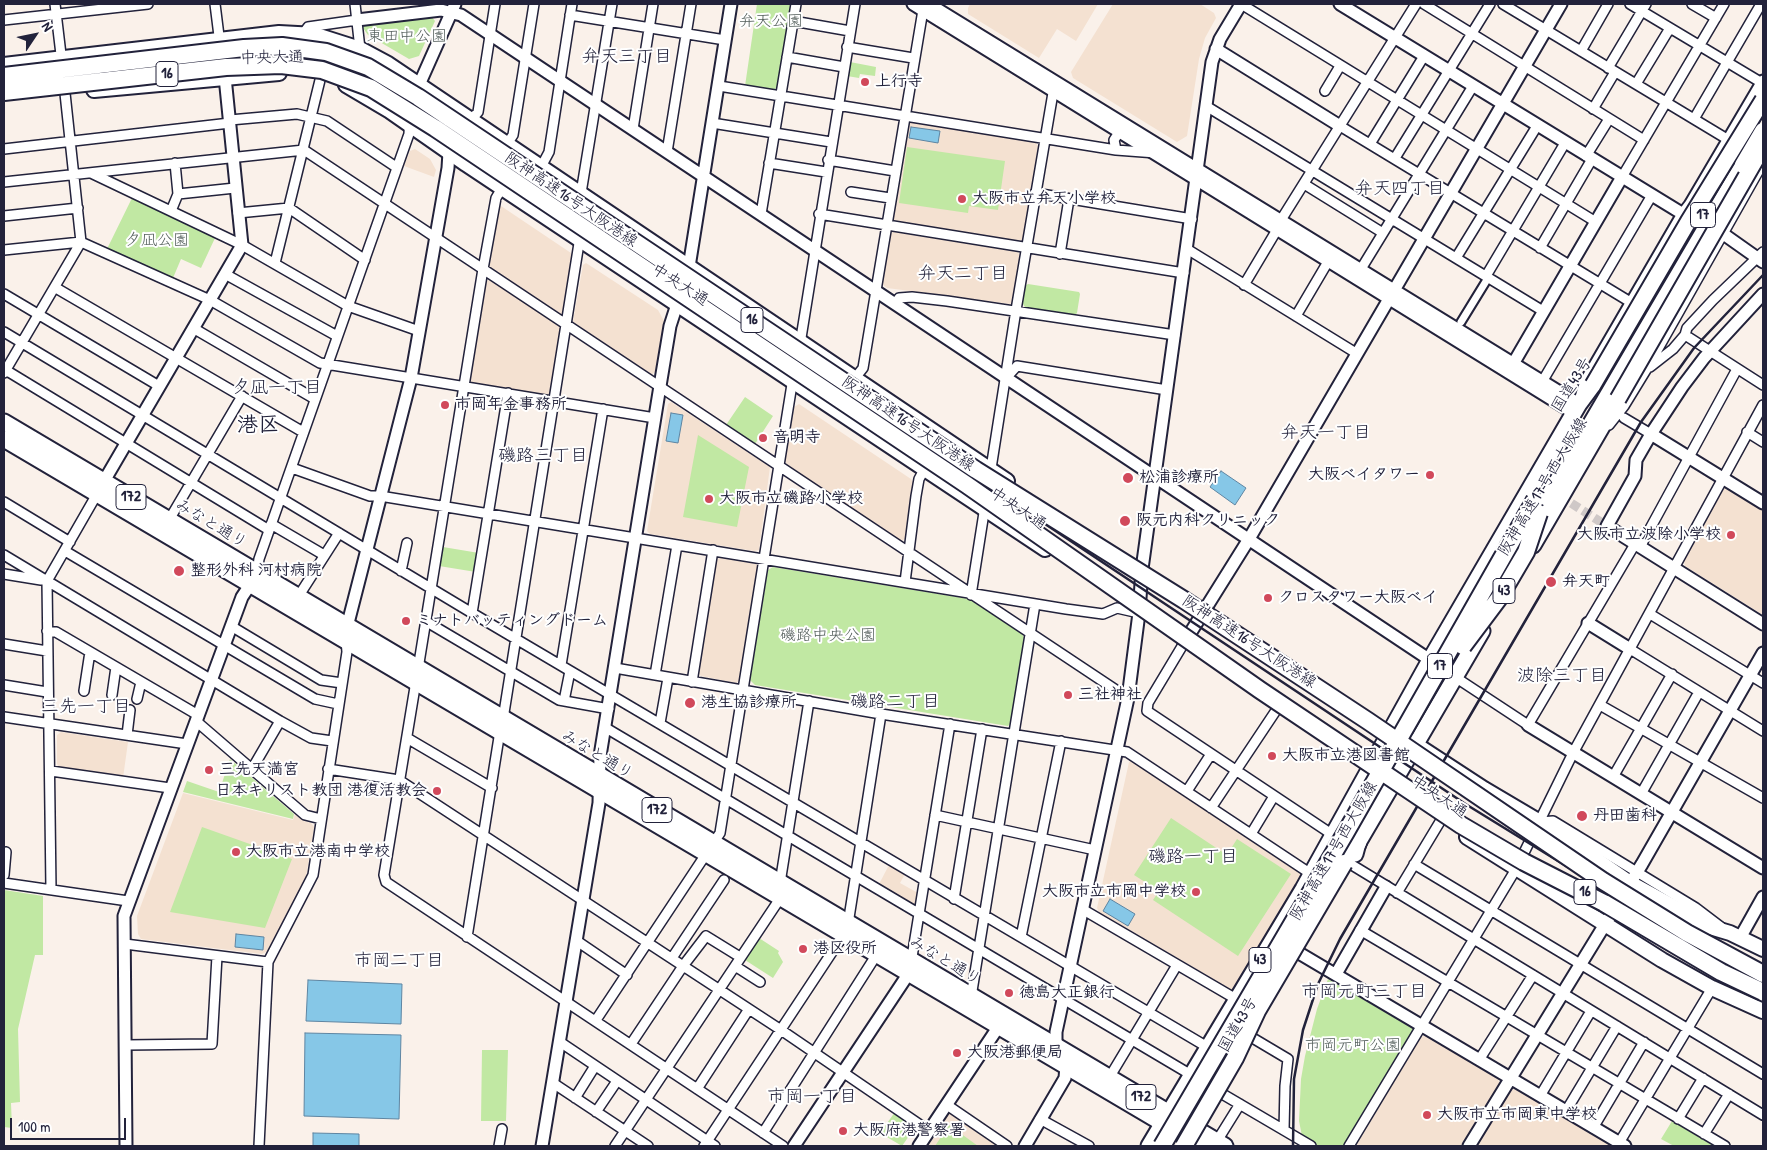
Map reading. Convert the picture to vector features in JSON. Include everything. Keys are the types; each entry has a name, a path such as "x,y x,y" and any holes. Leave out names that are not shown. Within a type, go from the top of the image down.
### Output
{"highway":[{"name":"阪神高速16号大阪港線","path":"4,76 244,48 282,46 326,52 368,66 418,97 976,470 1184,600 1446,773 1648,910 1723,954 1763,974"},
{"name":"阪神高速16号大阪港線","path":"4,92 226,67 281,65 322,70 371,88 429,124 959,479 1400,788 1524,862 1604,903 1722,972 1763,992"},
{"name":"国道43号","path":"1151,1146 1236,999 1303,889 1430,660 1576,409 1593,385 1688,222 1763,100"},
{"name":"43","path":"1358,842 1374,818 1400,788 1417,745 1454,677 1618,399 1751,156 1763,111"},
{"path":"1751,156 1763,131"},
{"name":"17","path":"1675,270 1751,156"},
{"name":"阪神高速17号西大阪線","path":"1174,1146 1354,838 1463,646 1499,598 1523,556 1539,513 1675,270"},
{"name":"阪神高速17号西大阪線","path":"1162,1146 1675,270"},
{"name":"みなと通り","path":"4,422 101,488 910,967 999,1026 1066,1066 1166,1119"},
{"name":"みなと通り","path":"4,439 169,520 254,579 298,597 346,633"},
{"path":"1413,691 1428,696 1442,686 1521,551 1540,532"},
{"path":"1446,773 1481,790 1530,819 1660,906 1722,945 1763,966"},
{"path":"1400,788 1527,874 1714,976 1763,997"},
{"path":"1350,803 1359,795 1368,792 1376,798 1377,807 1374,818"},
{"path":"1192,1142 1257,1011 1348,864 1358,842"},
{"name":"国道43号","path":"1192,1142 1348,864"},
{"path":"1151,1146 1298,908 1303,889"},
{"name":"みなと通り","path":"846,929 878,954 910,967 970,997 1109,1078 1166,1119 1192,1142 1221,1144"}],"main road":[{"name":"中央大通","path":"4,65 278,33 316,35 360,49 507,144 689,266 990,469 1068,524 1142,569 1484,789 1634,878 1710,927 1763,949"},
{"name":"中央大通","path":"4,100 225,77 299,73 321,76 356,90 986,508 1368,771 1400,788 1441,820 1516,869 1712,988 1763,1011"}],"street":[{"path":"55,4 81,242 56,288 4,371 192,484 324,555"},
{"path":"4,20 148,4"},
{"path":"51,889 51,771 47,692 47,581 242,245 216,4"},
{"path":"355,4 360,49"},
{"path":"259,1146 268,962 313,875 347,652 346,633 411,378 448,168 449,152 470,120 478,112 495,4"},
{"path":"507,144 513,135 534,4"},
{"path":"541,167 549,152 572,4"},
{"path":"467,937 581,240 577,226 587,209 580,194 612,4"},
{"path":"633,129 654,4"},
{"path":"667,152 691,4"},
{"path":"542,1146 577,941 600,784 600,756 660,386 677,303 689,266 731,4"},
{"path":"760,214 796,4"},
{"path":"596,1020 720,833 793,380 792,369 802,353 799,341 855,4"},
{"path":"1025,1146 1065,1078 1066,1066 1056,1047 1056,1032 1128,698 1139,613 1142,569 1192,220 1196,173 1206,106 1216,49 1241,4 1396,101 1596,222"},
{"path":"1340,4 1682,214"},
{"path":"1244,284 1279,224 1416,4"},
{"path":"1424,4 1644,140"},
{"path":"1395,158 1490,4"},
{"path":"1503,4 1727,139 1751,156"},
{"path":"1333,835 1150,713 1146,707 1249,540 1561,4"},
{"path":"1581,51 1608,4"},
{"path":"1576,409 1586,381 1682,214 1690,205 1727,139 1763,82 1727,64 1670,28 1644,7 1630,4"},
{"path":"1692,4 1716,18"},
{"path":"1513,364 1724,4"},
{"path":"1694,120 1761,4"},
{"path":"855,378 863,368 922,6 1279,224 1361,269 1392,294 1576,409"},
{"path":"1593,109 1644,7"},
{"path":"303,34 308,27 453,8"},
{"path":"453,8 460,15 1430,660"},
{"path":"126,1146 124,916 128,900 242,597 254,579 270,527 411,125 410,114 420,97 419,86 453,8"},
{"path":"570,15 725,40"},
{"path":"793,21 850,31"},
{"path":"1636,84 1670,28"},
{"path":"847,47 913,58"},
{"path":"1216,49 1632,303"},
{"path":"1370,144 1424,56"},
{"path":"787,57 844,67"},
{"path":"1325,91 1340,66"},
{"path":"275,263 321,76"},
{"path":"718,86 1116,150 1156,153"},
{"path":"1055,86 1120,131 1156,153 1196,173"},
{"path":"971,595 1026,248 1055,86"},
{"path":"1361,269 1472,86"},
{"path":"1206,106 1312,171 1317,172 1543,312"},
{"path":"4,149 297,114 327,121 396,168"},
{"path":"1540,248 1566,204 1609,119"},
{"path":"712,123 831,142"},
{"path":"1456,258 1537,126"},
{"path":"1116,150 1114,140 1120,131"},
{"path":"1461,322 1565,143"},
{"path":"4,182 304,150 1128,698"},
{"path":"828,160 895,171"},
{"path":"171,211 178,194 175,163"},
{"path":"769,163 826,172"},
{"path":"1595,439 1615,418 1646,370 1763,163"},
{"path":"91,172 242,245 348,306 419,331"},
{"path":"1304,184 1383,233"},
{"path":"178,194 236,188"},
{"path":"502,188 496,198 483,269 384,879 390,886 596,1020 783,1146"},
{"path":"851,192 890,198"},
{"path":"1036,192 1192,220"},
{"path":"1542,382 1652,195"},
{"path":"1060,254 1069,199"},
{"path":"4,216 78,208"},
{"path":"238,213 289,208 364,260"},
{"path":"819,214 1184,273"},
{"path":"1279,224 1329,260 1392,294 1542,382 1576,409"},
{"path":"1646,370 1673,349 1697,317 1761,257 1722,233"},
{"path":"4,250 81,242 210,300 320,363 655,418"},
{"path":"1187,249 1356,354"},
{"path":"1296,316 1329,260"},
{"path":"225,274 337,336"},
{"path":"56,288 304,432"},
{"path":"4,294 159,386"},
{"path":"1763,294 1710,351 1682,387 1636,460 1635,476 1607,526 1763,624"},
{"path":"895,304 899,298 912,297 1016,310 1175,335"},
{"path":"1681,308 1697,317"},
{"path":"193,328 315,399"},
{"path":"4,332 142,417 431,589 1209,1048"},
{"path":"1685,335 1763,385"},
{"path":"1006,378 1017,366 1167,390"},
{"path":"1528,725 1588,624 1638,546 1689,458 1737,368"},
{"path":"472,613 508,393"},
{"path":"169,520 192,484 242,396"},
{"path":"1349,1146 1516,869 1573,753 1724,478 1724,473 1763,405"},
{"path":"561,665 603,409"},
{"path":"1624,418 1763,503"},
{"path":"1748,432 1763,442"},
{"path":"292,468 370,496 380,496 584,531 713,550 971,595 1103,614 1116,608 1139,613"},
{"path":"905,582 918,488 925,468"},
{"path":"4,502 70,542"},
{"path":"298,597 339,533"},
{"path":"401,570 407,543"},
{"path":"655,675 677,545"},
{"path":"692,682 713,550"},
{"path":"65,551 316,699 338,704"},
{"path":"4,555 311,738 332,741"},
{"path":"16,562 8,575 47,581"},
{"path":"970,997 980,949 1035,604"},
{"path":"1650,614 1763,683"},
{"path":"426,622 558,700 609,709"},
{"path":"1588,624 1763,731"},
{"path":"231,626 321,680 342,683"},
{"path":"47,632 56,632 141,682 197,718 305,815 321,819"},
{"path":"4,644 47,651"},
{"path":"84,690 90,652"},
{"path":"1469,1146 1634,878 1763,653"},
{"path":"112,695 116,667"},
{"path":"615,668 881,714 1127,752 1311,874"},
{"path":"564,701 570,671"},
{"path":"1613,777 1672,674"},
{"path":"1454,677 1573,753 1763,868"},
{"path":"660,723 668,678"},
{"path":"137,699 141,682"},
{"path":"4,685 47,692"},
{"path":"1641,794 1699,692"},
{"path":"615,1146 735,966 780,890 809,701"},
{"path":"1600,704 1763,798"},
{"path":"1212,808 1278,709"},
{"path":"127,735 130,710"},
{"path":"560,1042 709,1144 727,1110 846,929 881,714"},
{"path":"4,717 187,744"},
{"path":"252,769 280,720"},
{"path":"794,1146 844,1072 910,967 950,724"},
{"path":"606,728 1193,1076"},
{"path":"954,899 982,729"},
{"path":"407,738 492,788"},
{"path":"1021,938 1061,741"},
{"path":"1187,791 1211,754"},
{"path":"328,770 399,780 672,958 929,1130"},
{"path":"51,771 170,788"},
{"path":"1251,834 1274,796"},
{"path":"935,815 1095,850"},
{"path":"1397,894 1441,820"},
{"path":"4,874 6,852"},
{"path":"1348,864 1763,1115"},
{"path":"1414,864 1763,1074"},
{"path":"672,958 724,880"},
{"path":"4,883 128,900"},
{"path":"1336,974 1386,887"},
{"path":"1735,936 1763,897"},
{"path":"1082,909 1236,999"},
{"path":"1360,930 1644,1100 1725,1146"},
{"path":"632,1044 683,966 706,936 740,957"},
{"path":"577,941 627,975"},
{"path":"125,944 268,962"},
{"path":"1299,953 1622,1144 1644,1100 1712,988"},
{"path":"763,1133 878,954"},
{"path":"126,1045 212,1044 217,956"},
{"path":"1109,1078 1177,964"},
{"path":"735,966 760,982"},
{"path":"1479,1060 1533,975"},
{"path":"697,1089 749,1010"},
{"path":"1540,1096 1591,1011"},
{"path":"919,1146 999,1026"},
{"path":"1566,1112 1618,1026"},
{"path":"1251,1038 1288,1059 1284,1086 1284,1130"},
{"path":"1593,1128 1644,1042"},
{"path":"575,1098 595,1066"},
{"path":"1678,1119 1702,1078"},
{"path":"596,1112 617,1081"},
{"path":"553,1083 648,1146"},
{"path":"1219,1092 1311,1146"},
{"path":"1704,1134 1729,1094"},
{"path":"1221,1144 1240,1104"},
{"path":"946,1105 1007,1146"},
{"path":"1040,1119 1089,1146"},
{"path":"499,1146 502,1129"}],"shaded area":[{"path":"970,4 1098,4 1076,41 1057,29 1039,58 968,14"},
{"path":"1113,4 1200,4 1214,13 1216,18 1205,38 1199,59 1187,136 1177,142 1073,78 1071,72"},
{"name":"大阪市立弁天小学校","path":"911,122 1035,142 1038,146 1023,239 1019,242 895,222 892,218 907,125"},
{"path":"415,149 430,159 436,170 434,177 404,166 410,151"},
{"path":"501,206 571,253 573,257 565,312 560,315 490,269 488,265 497,208"},
{"path":"893,232 1018,252 1020,256 1013,302 1010,304 887,288 882,284 890,234"},
{"path":"586,263 658,310 664,321 655,372 651,375 575,325 573,321 583,265"},
{"path":"490,280 559,326 561,330 552,393 548,395 472,383 470,380 485,281"},
{"name":"大阪市立磯路小学校","path":"671,402 770,467 759,550 754,551 650,534 647,531 668,404"},
{"path":"799,404 911,479 914,484 905,539 901,541 788,466 785,461 794,407"},
{"name":"大阪市立波除小学校","path":"1728,487 1763,508 1763,615 1685,566 1684,561 1724,488"},
{"path":"720,558 756,564 759,568 739,681 736,683 701,676 698,673 716,560"},
{"path":"61,732 128,742 123,778 61,769 57,764 57,735"},
{"name":"大阪市立市岡中学校","path":"1134,760 1300,871 1301,875 1235,989 1232,990 1099,912 1097,908 1129,762"},
{"name":"大阪市立港南中学校","path":"183,793 293,820 295,814 304,821 311,823 314,827 306,877 268,951 262,954 141,939 138,934 137,916"},
{"path":"889,865 905,874 900,883 918,893 913,906 878,886"},
{"name":"大阪市立市岡東中学校","path":"1425,1036 1498,1079 1500,1085 1461,1146 1356,1146 1421,1037"},
{"path":"1515,1089 1612,1146 1476,1146 1510,1090"},
{"path":"947,1110 1002,1146 924,1146"}],"green space":[{"name":"弁天公園","path":"757,4 791,4 777,87 773,91 745,86"},
{"name":"東田中公園","path":"431,16 435,21 419,56 409,59 368,35 363,28 366,22"},
{"path":"850,62 876,67 875,76 860,74 859,78 847,76"},
{"path":"907,147 1005,161 998,210 969,206 968,213 899,203"},
{"name":"夕凪公園","path":"132,198 215,238 201,268 181,259 173,278 107,249"},
{"path":"1028,284 1079,292 1077,313 1074,316 1025,307 1022,303 1025,286"},
{"name":"音明寺","path":"745,397 773,416 755,444 726,425"},
{"path":"698,435 749,467 737,527 683,517"},
{"path":"443,547 479,553 476,572 439,566"},
{"name":"磯路中央公園","path":"773,567 969,599 1022,634 1025,639 1011,723 1008,726 755,685 750,680 768,570"},
{"path":"230,759 294,814 293,819 183,792 187,781 219,792"},
{"path":"1171,818 1227,855 1237,839 1291,874 1238,956 1153,900 1159,891 1134,875"},
{"path":"202,827 292,859 265,928 170,912"},
{"path":"4,890 43,896 43,955 35,955 18,1029 20,1102 11,1103 12,1128 4,1127"},
{"path":"759,938 779,951 778,953 783,962 773,978 745,960"},
{"name":"市岡元町公園","path":"1328,979 1412,1028 1413,1032 1345,1146 1319,1146 1302,1136 1299,1121 1301,1079 1305,1056 1317,1009"},
{"path":"482,1050 508,1050 506,1121 481,1121"},
{"path":"895,1112 916,1126 902,1146 880,1133"},
{"path":"1672,1121 1714,1146 1674,1146 1661,1139"},
{"path":"949,1125 978,1146 935,1146"}],"water":[{"path":"911,127 940,131 938,143 909,138"},
{"path":"671,413 683,415 678,443 666,441"},
{"path":"1221,471 1246,488 1235,505 1210,487"},
{"path":"1110,899 1135,914 1128,926 1103,911"},
{"path":"236,934 264,937 263,950 235,947"},
{"path":"308,980 402,984 401,1024 306,1021"},
{"path":"305,1033 401,1035 399,1119 304,1116"},
{"path":"313,1133 359,1134 359,1146 313,1146"}],"tunnel":[{"path":"1560,496 1607,526"}],"railway":[{"path":"4,83 278,54 318,57 363,72 419,107 1467,805 1696,946 1763,980"},
{"path":"1293,1146 1294,1079 1303,1030 1318,984 1340,939 1641,422 1694,348 1763,275"}],"place":[{"name":"上行寺","path":"865,82"},
{"name":"大阪市立弁天小学校","path":"962,199"},
{"name":"市岡年金事務所","path":"445,405"},
{"name":"音明寺","path":"763,438"},
{"name":"大阪ベイタワー","path":"1430,475"},
{"name":"松浦診療所","path":"1128,478"},
{"name":"大阪市立磯路小学校","path":"709,499"},
{"name":"阪元内科クリニック","path":"1125,521"},
{"name":"大阪市立波除小学校","path":"1731,535"},
{"name":"整形外科 河村病院","path":"179,571"},
{"name":"弁天町","path":"1551,582"},
{"name":"クロスタワー大阪ベイ","path":"1268,598"},
{"name":"ミナトバッティングドーム","path":"406,621"},
{"name":"三社神社","path":"1068,695"},
{"name":"港生協診療所","path":"690,703"},
{"name":"大阪市立港図書館","path":"1272,756"},
{"name":"三先天満宮","path":"209,770"},
{"name":"日本キリスト教団 港復活教会","path":"437,791"},
{"name":"丹田歯科","path":"1582,816"},
{"name":"大阪市立港南中学校","path":"236,852"},
{"name":"大阪市立市岡中学校","path":"1196,892"},
{"name":"港区役所","path":"803,949"},
{"name":"徳島大正銀行","path":"1009,993"},
{"name":"大阪港郵便局","path":"957,1053"},
{"name":"大阪市立市岡東中学校","path":"1427,1115"},
{"name":"大阪府港警察署","path":"843,1131"}],"district":[{"name":"弁天三丁目","path":"627,57"},
{"name":"弁天四丁目","path":"1400,189"},
{"name":"弁天二丁目","path":"963,274"},
{"name":"夕凪一丁目","path":"277,388"},
{"name":"港区","path":"258,425"},
{"name":"弁天一丁目","path":"1326,433"},
{"name":"磯路三丁目","path":"543,456"},
{"name":"波除三丁目","path":"1562,676"},
{"name":"磯路二丁目","path":"895,702"},
{"name":"三先一丁目","path":"86,707"},
{"name":"磯路一丁目","path":"1193,857"},
{"name":"市岡二丁目","path":"399,961"},
{"name":"市岡元町三丁目","path":"1364,992"},
{"name":"市岡一丁目","path":"812,1097"}]}
